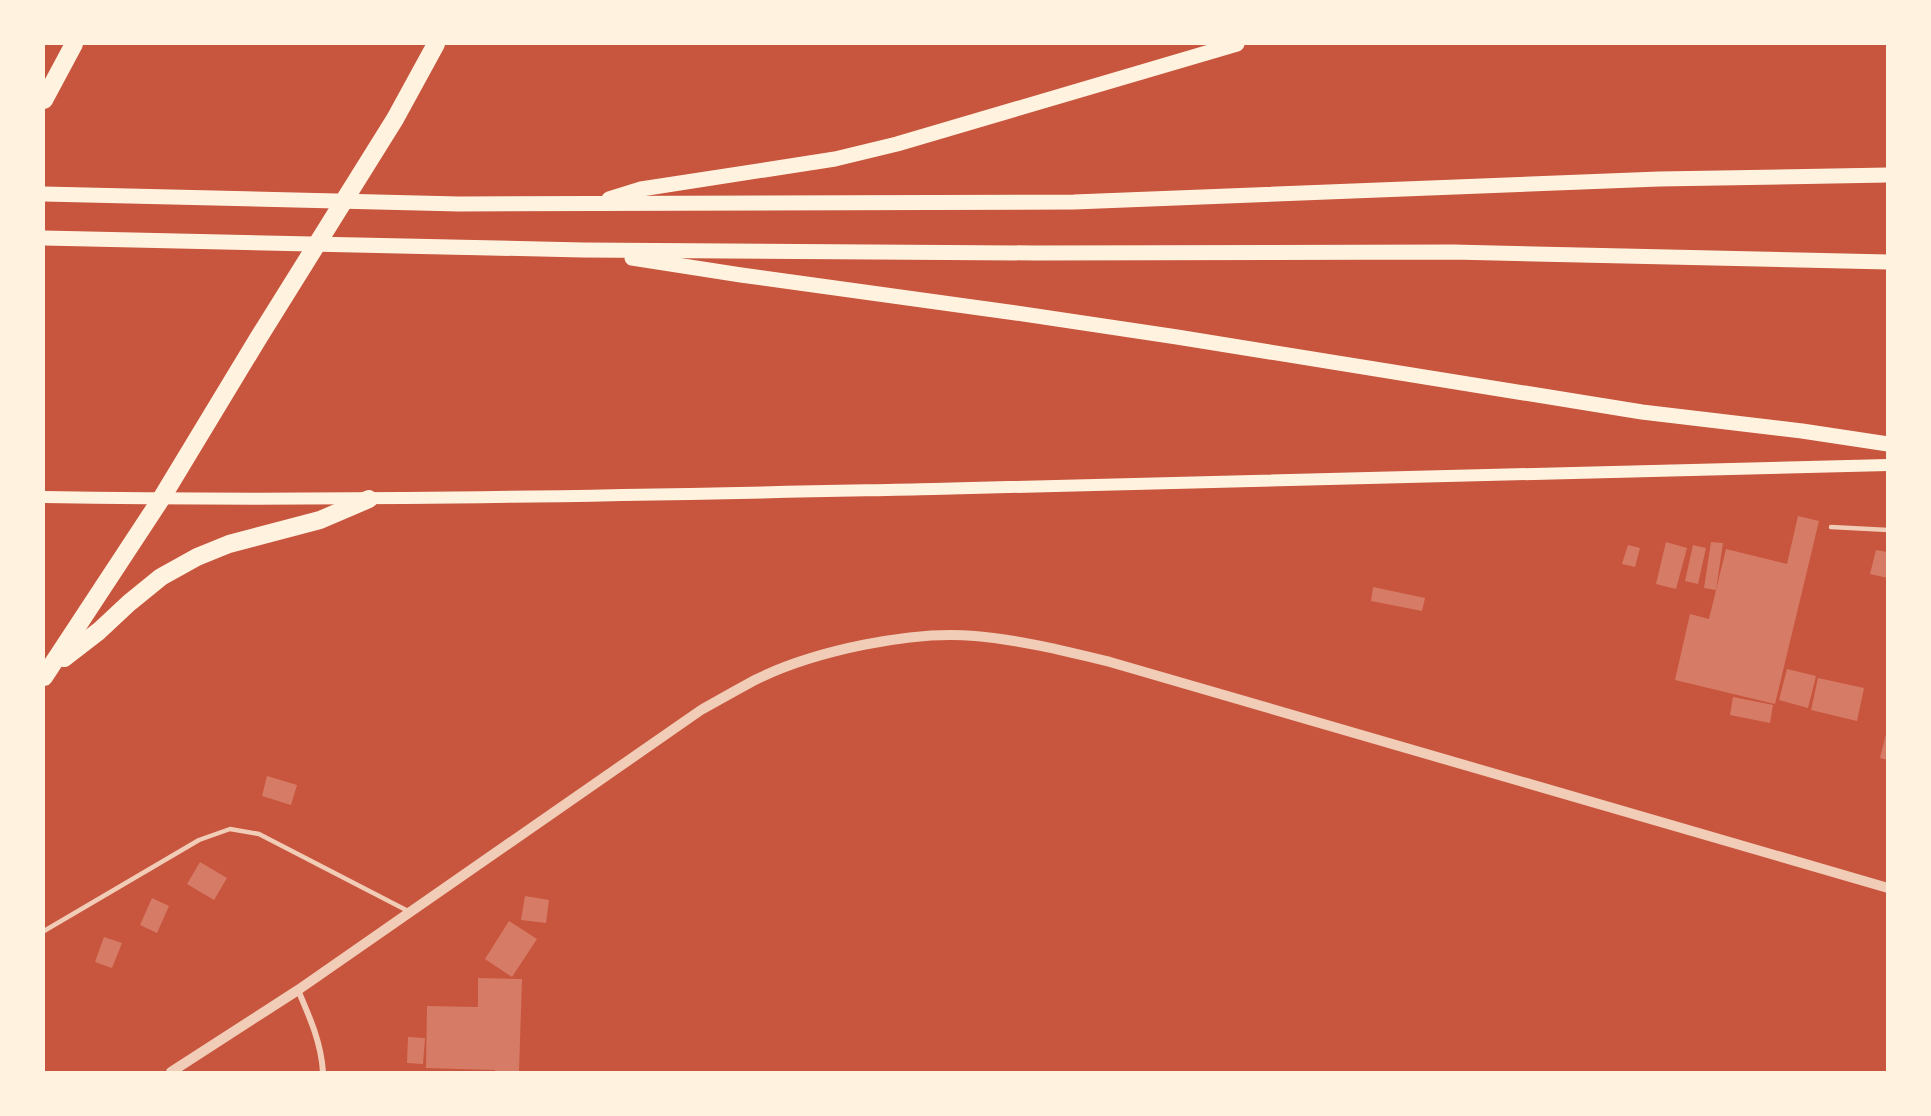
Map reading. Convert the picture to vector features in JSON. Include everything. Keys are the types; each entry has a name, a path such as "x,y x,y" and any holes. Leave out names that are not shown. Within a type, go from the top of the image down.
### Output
{"highway":[{"path":"44,100 74,44"},
{"path":"48,672 161,499 395,119 436,44"},
{"path":"48,672 161,577 197,557 229,544 320,519 369,499"}],"main road":[{"path":"592,204 641,189 835,159 897,144 1237,44"},
{"path":"44,194 459,204 1074,202 1659,179 1887,176"},
{"path":"44,238 583,250 1453,252 1887,262"},
{"path":"583,250 741,275 1165,335 1642,412 1802,431 1887,444"},
{"path":"44,497 369,499 659,495 1312,481 1887,465"}],"street":[{"path":"171,1072 298,990 700,710 758,679 808,660 864,645 928,636 973,635 1033,643 1110,662 1887,888"},
{"path":"298,990 316,1029 322,1052 323,1072"}],"lane":[{"path":"1831,527 1887,530"},
{"path":"44,931 199,840 230,829 259,834 411,912"}],"building":[{"path":"1798,516 1819,521 1775,704 1675,680 1690,614 1709,619 1726,549 1787,564"},
{"path":"1666,542 1687,548 1676,589 1656,584"},
{"path":"1711,542 1723,543 1716,590 1704,588"},
{"path":"1628,545 1640,548 1635,567 1622,564"},
{"path":"1693,545 1706,548 1698,584 1685,581"},
{"path":"1876,550 1888,552 1888,578 1870,574"},
{"path":"1373,587 1425,598 1422,611 1371,601"},
{"path":"1787,669 1816,676 1808,708 1779,700"},
{"path":"1818,678 1864,688 1857,721 1811,710"},
{"path":"1733,697 1773,705 1770,723 1730,715"},
{"path":"1886,734 1888,735 1888,760 1880,758"},
{"path":"267,776 297,785 291,805 262,796"},
{"path":"200,862 227,878 214,900 187,884"},
{"path":"525,896 549,900 546,923 521,920"},
{"path":"152,898 169,906 157,933 140,925"},
{"path":"509,921 537,939 512,977 485,959"},
{"path":"104,937 122,943 112,968 95,962"},
{"path":"478,978 522,979 519,1072 426,1068 427,1006 478,1007"},
{"path":"408,1037 425,1038 423,1064 407,1063"}]}
